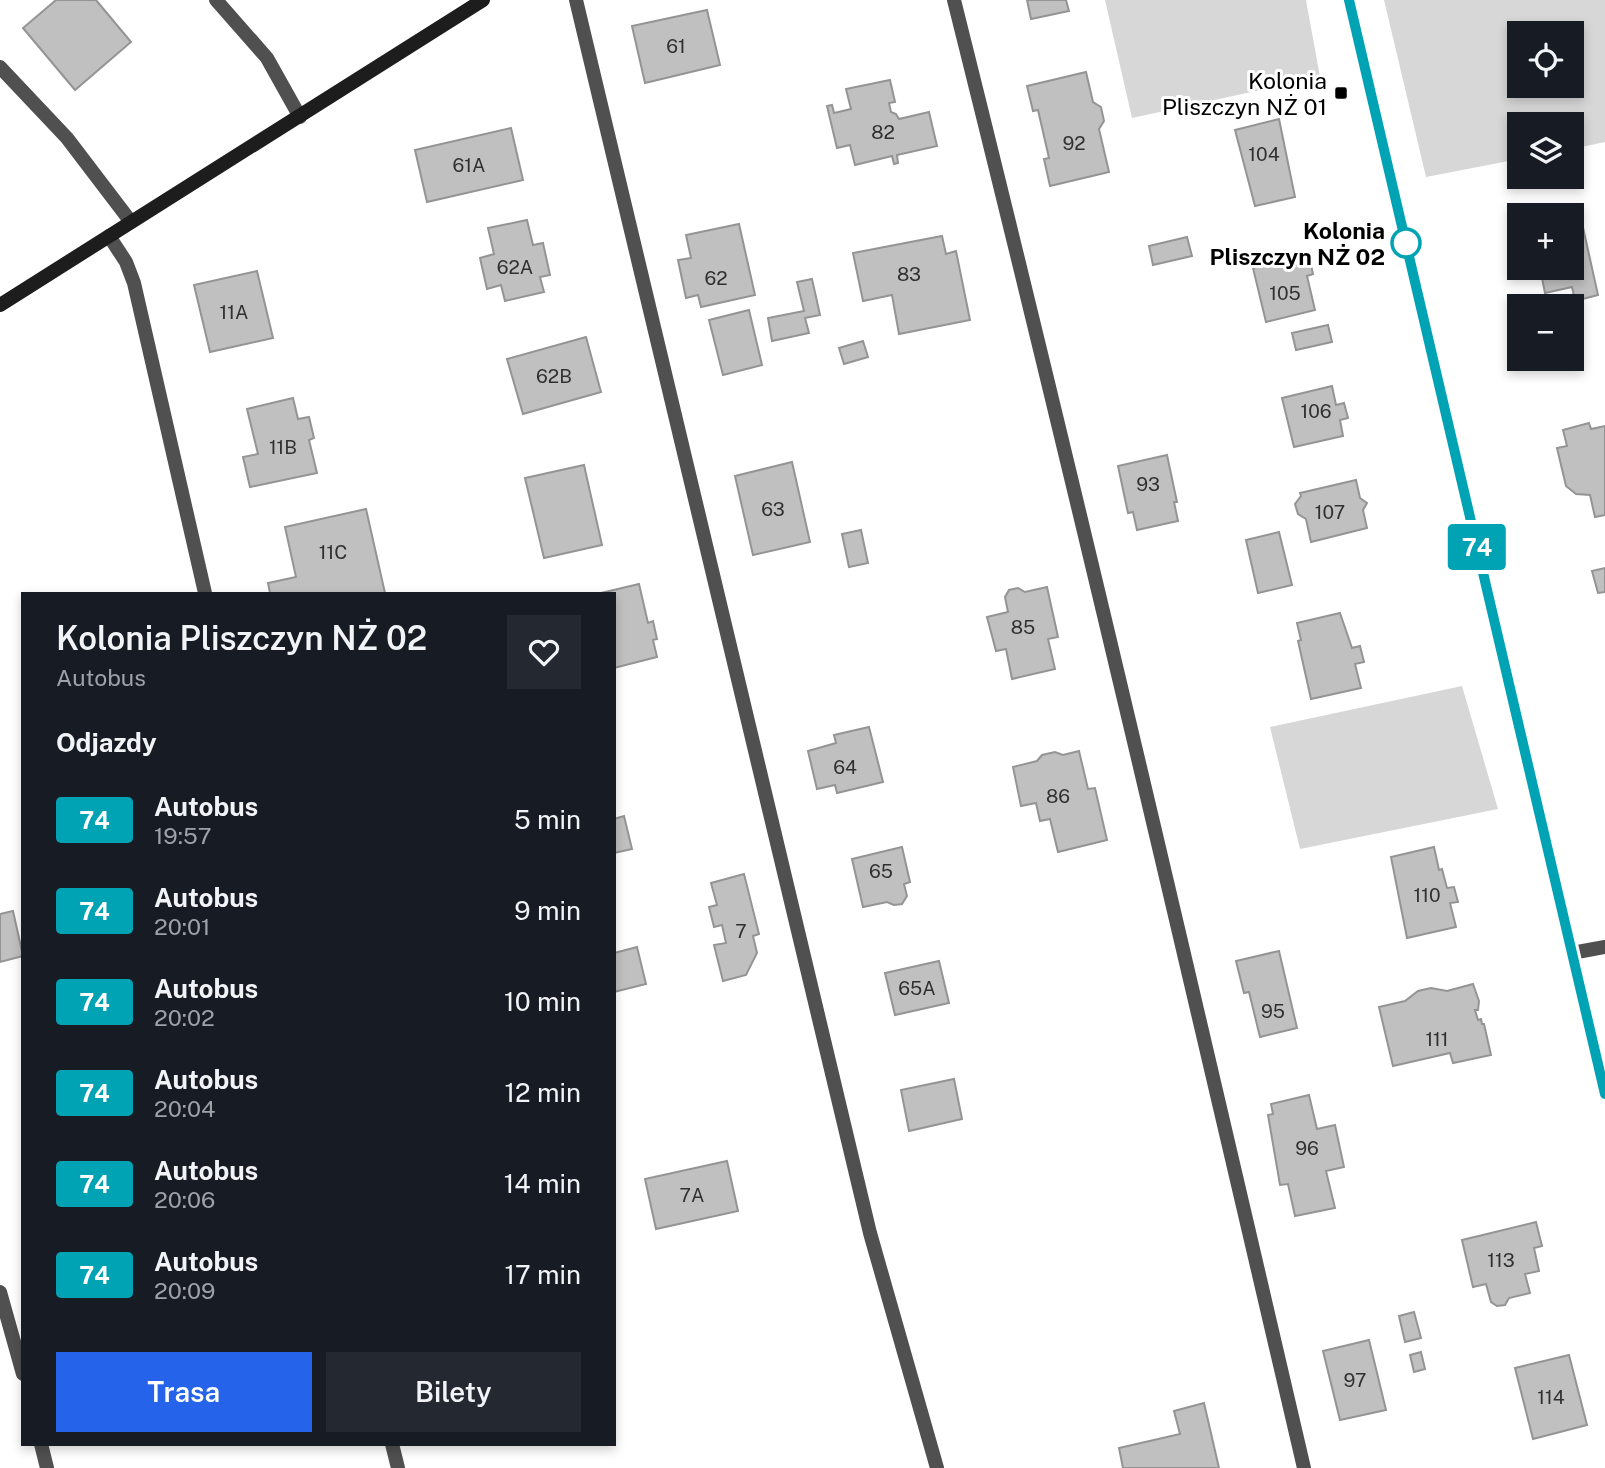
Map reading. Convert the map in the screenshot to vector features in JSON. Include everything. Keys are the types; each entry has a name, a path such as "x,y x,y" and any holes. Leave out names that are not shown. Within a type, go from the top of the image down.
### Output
{"street":[{"path":"216,0 267,58 300,117"},
{"path":"0,305 483,0"},
{"path":"576,0 870,1233 937,1468"},
{"path":"954,0 1033,317 1304,1468"},
{"path":"1349,0 1605,1093"},
{"path":"0,67 67,138 131,222"},
{"path":"110,236 126,262 134,283 205,592"},
{"path":"1572,953 1605,947"},
{"path":"0,1292 21,1367"},
{"path":"42,1446 47,1468"},
{"path":"392,1446 398,1468"}],"shaded area":[{"path":"1105,0 1306,0 1320,77 1132,118"},
{"path":"1384,0 1605,0 1605,142 1584,146 1584,112 1507,112 1507,161 1426,177"},
{"path":"1462,686 1498,809 1300,849 1270,727"}],"building":[{"path":"56,0 96,0 131,42 75,90 23,28"},
{"path":"1027,0 1066,0 1069,11 1031,19"},
{"path":"707,10 720,65 645,83 632,26"},
{"path":"1086,72 1093,102 1101,107 1104,121 1099,129 1109,172 1050,186 1044,159 1049,158 1038,110 1033,111 1027,86"},
{"path":"890,80 895,102 889,103 891,112 899,119 929,112 937,146 897,155 898,163 894,164 892,156 855,165 850,145 837,148 827,106 832,105 834,113 851,109 846,89"},
{"path":"1279,119 1295,197 1255,206 1235,130"},
{"path":"511,128 523,180 427,202 415,150"},
{"path":"527,220 533,245 543,243 550,275 540,277 544,292 505,301 501,285 487,289 480,258 494,254 488,228"},
{"path":"739,224 755,295 701,307 698,295 686,298 678,260 691,258 686,235"},
{"path":"1584,232 1598,295 1584,299 1584,294 1574,294 1572,287 1545,293 1542,280 1584,280"},
{"path":"942,236 946,254 956,251 970,320 899,334 892,295 863,301 853,253"},
{"path":"1187,237 1192,256 1153,265 1149,246"},
{"path":"1309,255 1313,274 1307,276 1315,310 1266,322 1253,268"},
{"path":"257,271 273,338 210,352 194,285"},
{"path":"812,279 820,315 805,318 809,333 772,341 768,318 804,311 797,282"},
{"path":"749,310 762,365 723,375 709,320"},
{"path":"1328,325 1332,342 1296,350 1292,333"},
{"path":"586,337 601,392 523,414 507,359"},
{"path":"863,341 868,357 844,364 839,348"},
{"path":"1332,386 1336,405 1344,403 1348,418 1340,420 1343,436 1294,447 1282,398"},
{"path":"293,398 298,419 309,417 314,438 309,440 317,473 250,487 243,457 258,454 247,409"},
{"path":"1589,423 1591,429 1605,426 1605,515 1595,517 1590,495 1576,494 1566,486 1557,448 1567,446 1563,430"},
{"path":"1167,455 1177,502 1174,502 1178,521 1137,530 1133,512 1128,513 1118,466"},
{"path":"792,462 810,542 753,555 735,476"},
{"path":"584,465 602,545 544,558 525,478"},
{"path":"1356,480 1360,498 1367,503 1363,510 1367,528 1311,542 1306,519 1298,514 1295,504 1301,496 1300,493"},
{"path":"366,509 385,592 270,592 268,583 296,577 285,527"},
{"path":"861,530 868,563 849,567 842,534"},
{"path":"1279,532 1292,585 1258,593 1246,540"},
{"path":"1605,568 1605,592 1598,593 1592,571"},
{"path":"639,584 648,623 653,621 657,657 616,667 616,592 605,592"},
{"path":"1047,587 1058,637 1048,639 1055,669 1012,679 1006,649 996,651 987,617 1008,612 1005,597 1009,590 1018,588 1025,592"},
{"path":"1340,613 1352,648 1360,646 1364,662 1355,664 1361,688 1311,699 1298,641 1301,640 1297,623"},
{"path":"869,727 883,782 837,793 835,785 817,789 808,751 836,743 834,735"},
{"path":"1079,751 1088,789 1095,788 1107,840 1058,852 1050,819 1040,821 1036,803 1021,806 1013,767 1037,761 1042,755 1055,752 1063,755"},
{"path":"624,816 632,849 616,853 616,818"},
{"path":"902,847 910,882 904,884 907,896 902,904 887,902 863,907 852,859"},
{"path":"1434,847 1439,870 1442,869 1447,888 1454,887 1458,902 1450,903 1456,927 1407,938 1391,857"},
{"path":"744,874 759,934 753,936 757,953 746,975 723,981 714,945 726,943 722,925 714,927 709,907 717,905 711,883"},
{"path":"13,911 21,957 0,962 0,914"},
{"path":"637,947 646,984 616,992 616,952"},
{"path":"1279,951 1297,1028 1260,1037 1249,992 1244,993 1236,961"},
{"path":"939,961 949,1003 895,1015 885,973"},
{"path":"1473,984 1479,1001 1478,1010 1475,1010 1478,1020 1481,1019 1484,1024 1491,1055 1453,1063 1450,1053 1393,1066 1379,1007 1405,1001 1418,991 1431,988 1447,991"},
{"path":"954,1079 962,1119 909,1131 901,1090"},
{"path":"1309,1095 1317,1129 1335,1125 1344,1167 1326,1171 1335,1208 1295,1216 1288,1184 1280,1185 1268,1115 1273,1114 1271,1104"},
{"path":"727,1161 738,1211 656,1229 645,1179"},
{"path":"1536,1222 1542,1246 1534,1248 1539,1271 1525,1274 1530,1293 1509,1298 1505,1305 1497,1306 1491,1302 1486,1284 1473,1287 1462,1240"},
{"path":"1414,1312 1421,1338 1405,1342 1399,1316"},
{"path":"1369,1340 1386,1410 1340,1420 1323,1351"},
{"path":"1421,1352 1425,1369 1414,1372 1410,1355"},
{"path":"1569,1355 1587,1425 1533,1439 1515,1368"},
{"path":"1204,1403 1219,1468 1123,1468 1119,1448 1180,1434 1174,1411"}],"bus line":[{"name":"74","path":"1349,0 1605,1094"}],"place":[{"name":"Kolonia Pliszczyn NŻ 01","path":"1341,93"},
{"name":"Kolonia Pliszczyn NŻ 02","path":"1406,243"}]}
